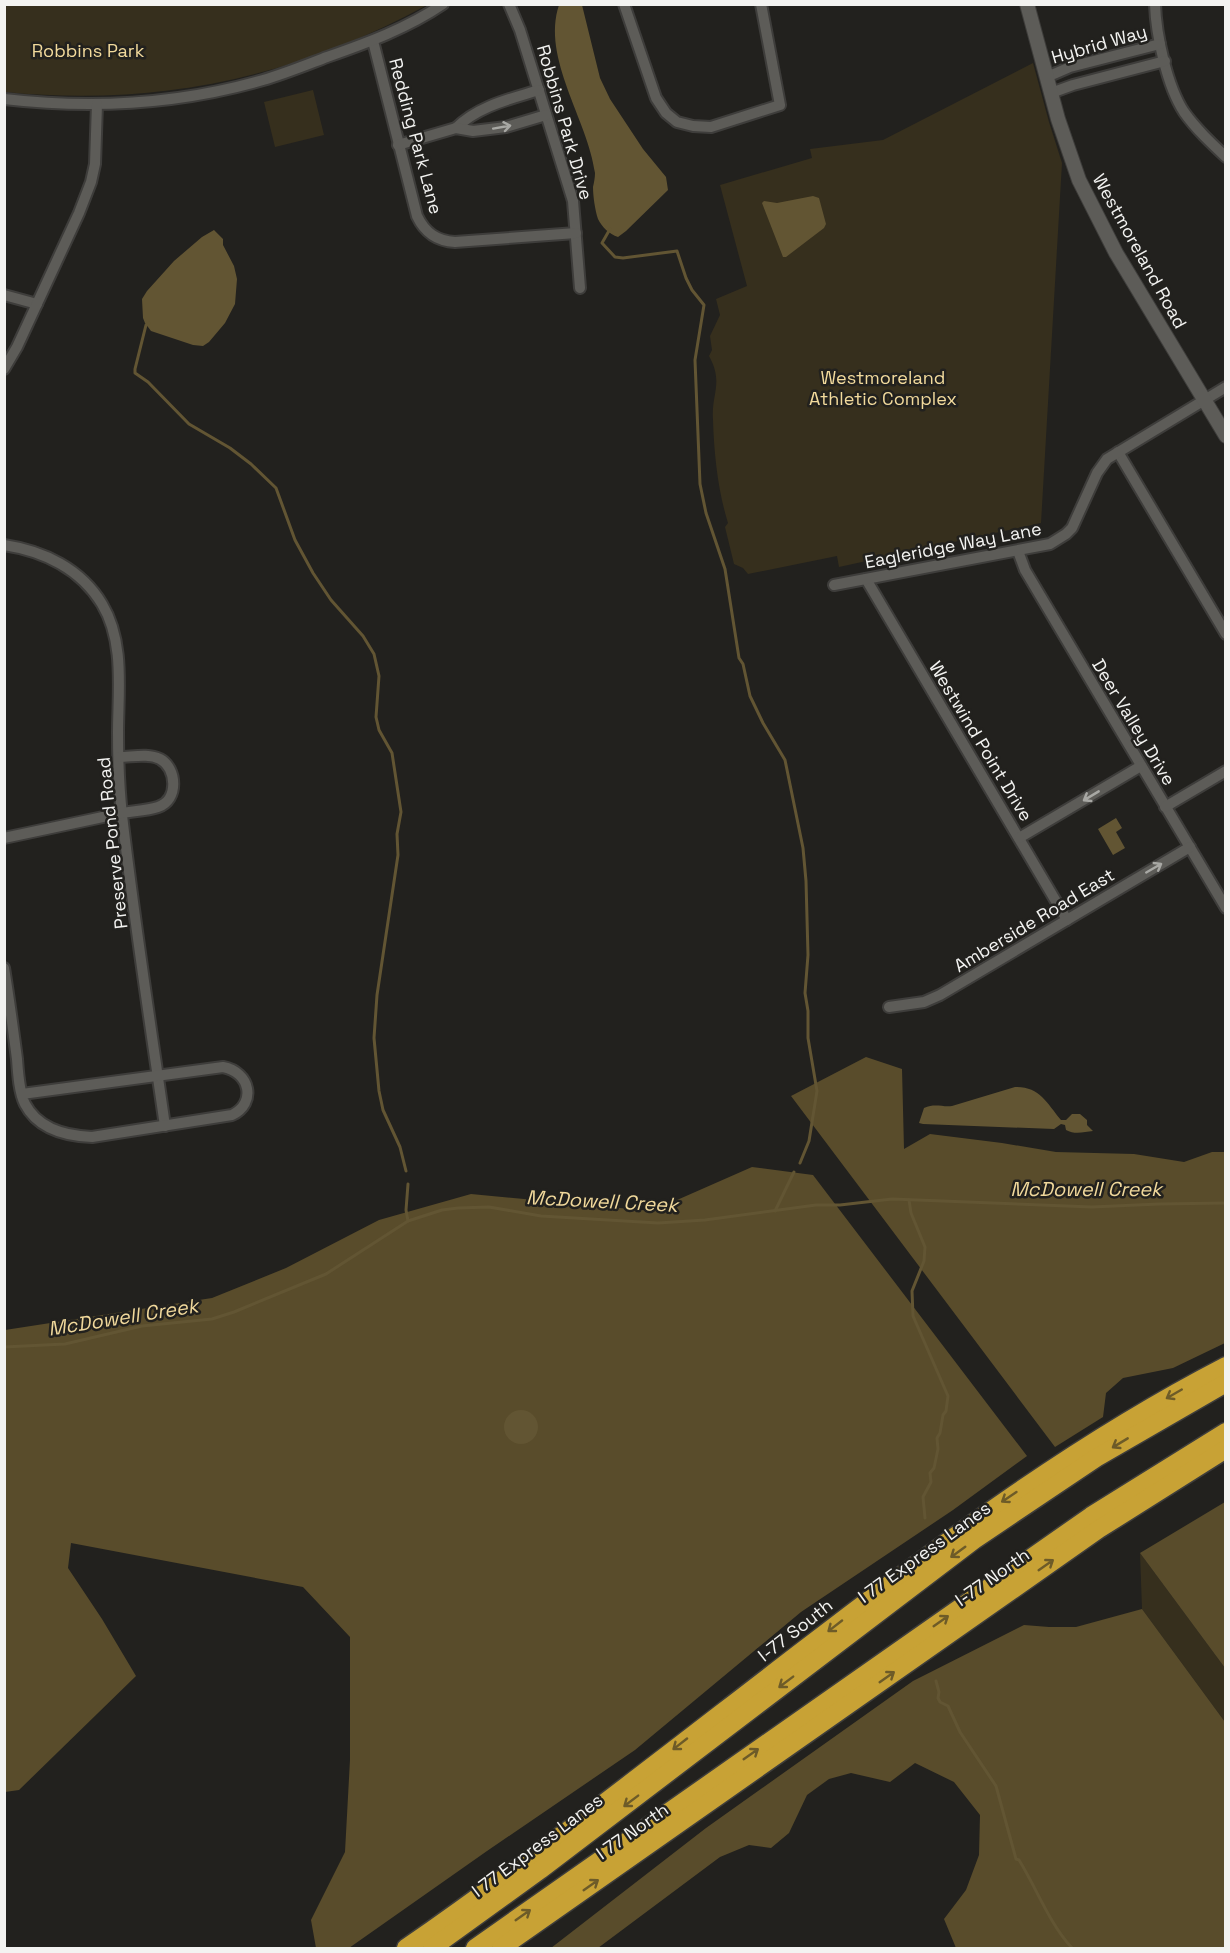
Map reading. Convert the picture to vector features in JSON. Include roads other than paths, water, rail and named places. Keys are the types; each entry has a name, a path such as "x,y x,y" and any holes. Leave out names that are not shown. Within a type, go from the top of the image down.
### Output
{"highway":[{"name":"I-77 South","path":"406,1948 540,1852 965,1528 1089,1445 1226,1366"},
{"name":"I 77 Express Lanes","path":"432,1948 540,1870 982,1534 1096,1458 1226,1383"},
{"path":"475,1948 1091,1516 1226,1432"},
{"name":"I-77 North","path":"787,1747 1099,1528 1226,1449"},
{"path":"787,1747 803,1727 825,1712 859,1678"},
{"name":"I 77 North","path":"501,1948 787,1747"}],"street":[{"path":"4,99 97,104 149,101 214,92 263,80 374,41 443,4"},
{"name":"Robbins Park Drive","path":"509,4 520,30 573,201 580,288"},
{"path":"624,4 656,98 666,113 677,122 711,127 780,105 761,4"},
{"name":"Westmoreland Road","path":"1027,4 1072,163 1095,214 1125,269 1226,436"},
{"path":"1155,4 1160,44 1180,105 1198,129 1226,157"},
{"name":"Redding Park Lane","path":"374,41 417,216 421,224 434,237 455,242 576,233"},
{"name":"Hybrid Way","path":"1047,77 1070,67 1160,44"},
{"name":"Hybrid Way","path":"1051,93 1165,61"},
{"path":"456,128 467,117 488,107 538,90"},
{"path":"4,369 37,304 91,182 95,164 97,104"},
{"path":"398,145 456,128 473,131 506,127 546,115"},
{"path":"4,295 37,304"},
{"name":"Eagleridge Way Lane","path":"834,585 1050,544 1066,534 1076,522 1101,465 1107,459 1226,387"},
{"path":"1118,452 1226,634"},
{"name":"Preserve Pond Road","path":"4,545 30,549 64,565 102,604 117,646 119,665 118,757 122,813 165,1126"},
{"name":"Deer Valley Drive","path":"1018,551 1025,570 1226,908"},
{"name":"Westwind Point Drive","path":"866,579 1067,920"},
{"path":"4,838 160,807 170,798 175,784 171,771 161,760 149,756 118,757"},
{"path":"1019,838 1141,766"},
{"path":"1165,807 1226,771"},
{"name":"Amberside Road East","path":"889,1007 924,1002 940,996 1190,847"},
{"path":"4,968 22,1094 24,1103 36,1118 55,1131 73,1137 92,1137 232,1115 244,1105 247,1089 240,1074 231,1068 223,1067 22,1094"}],"waterway":[{"path":"610,229 602,243 615,257 677,251 686,278 704,305 695,360 700,484 706,513 725,569 739,658 743,664 750,696 785,760 803,848 808,955 805,993 808,1038 817,1091 809,1141 800,1163"},
{"path":"149,323 146,325 135,373 148,382 189,424 230,448 276,488 295,540 313,573 331,600 363,636 374,654 379,676 376,717 379,730 392,753 401,812 397,834 398,855 377,995 374,1038 383,1110 400,1147 406,1171"},
{"path":"775,1211 794,1172"},
{"path":"408,1184 406,1210 408,1221"},
{"name":"McDowell Creek","path":"4,1347 65,1344 142,1326 212,1319 326,1274 408,1221 442,1210 458,1208 489,1207 541,1216 658,1223 705,1220 816,1205 840,1205 892,1199 1092,1207 1226,1203"},
{"path":"909,1200 911,1213 925,1247 924,1261 912,1291 913,1316 948,1396 946,1411 937,1438 938,1449 934,1468 930,1473 931,1482 923,1497 925,1518"},
{"path":"936,1681 940,1702 948,1706 960,1732 996,1786 1016,1859 1019,1860 1050,1917 1072,1948"}],"park label":[{"name":"Robbins Park","path":"88,50"},
{"name":"Westmoreland Athletic Complex","path":"883,388"}]}
